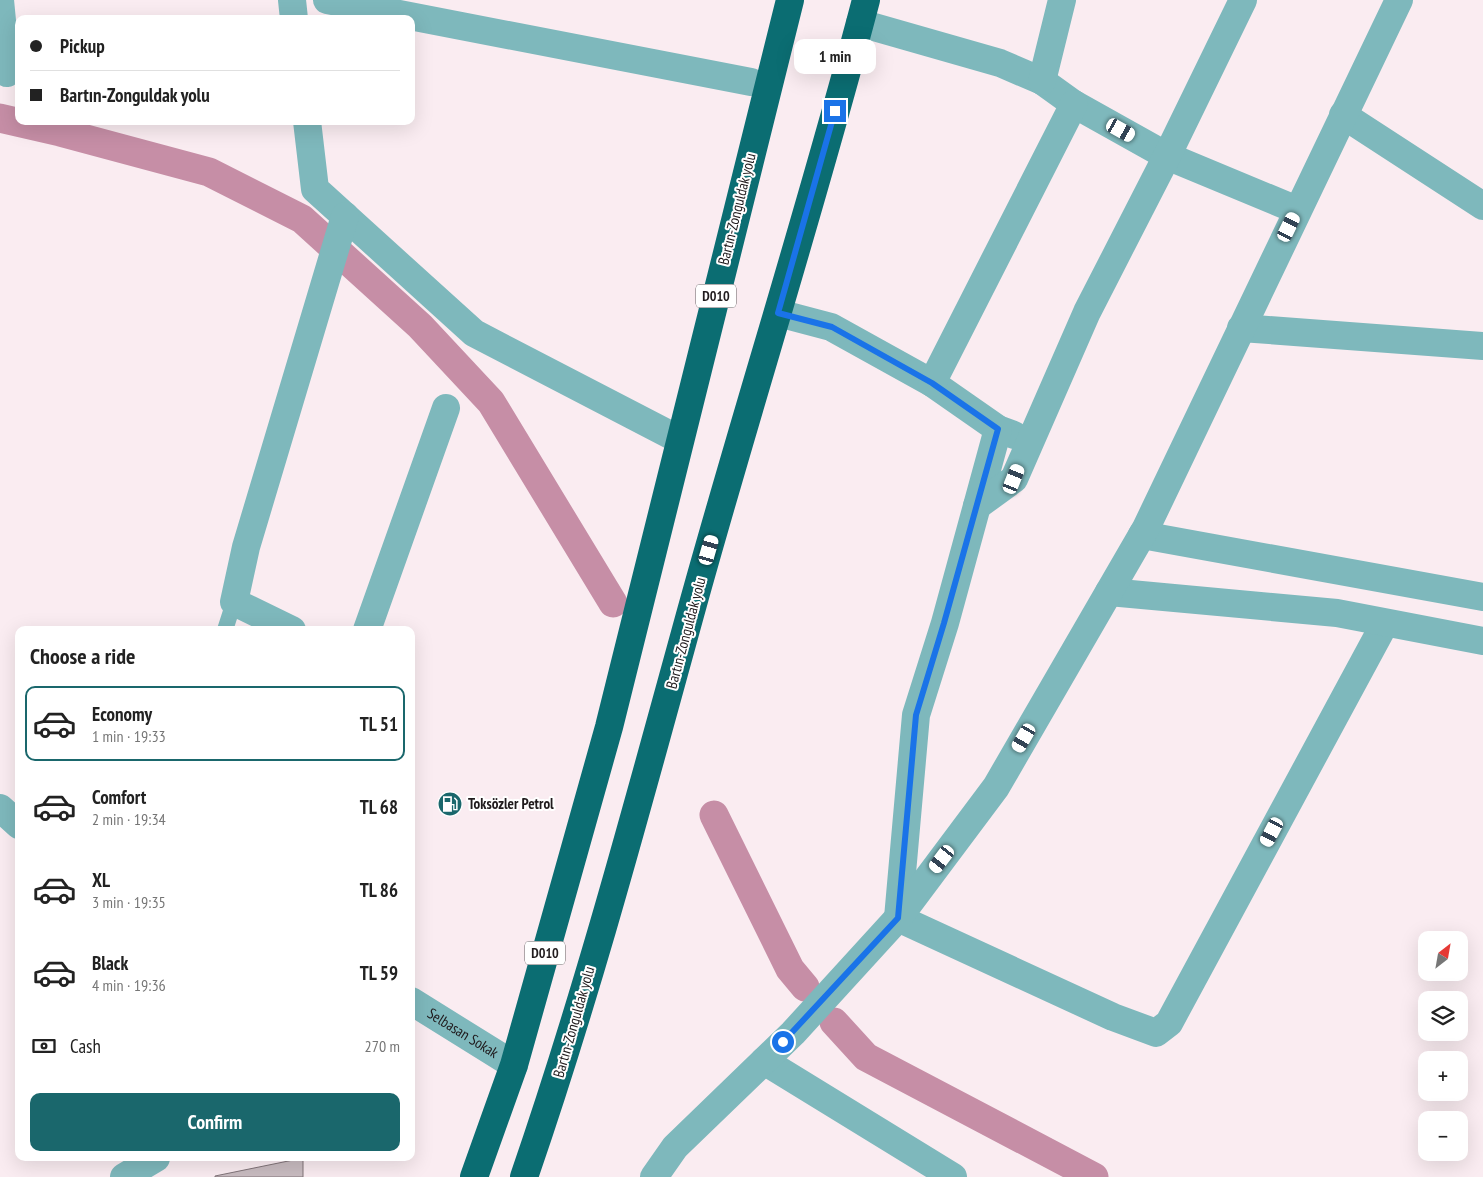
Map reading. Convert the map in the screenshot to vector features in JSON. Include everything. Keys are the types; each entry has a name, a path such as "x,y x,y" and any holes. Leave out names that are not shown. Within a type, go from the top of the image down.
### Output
{"highway":[{"name":"Bartın-Zonguldak yolu","path":"514,1064 609,727 644,593 783,5"},
{"name":"Bartın-Zonguldak yolu","path":"524,1177 561,1070 650,765 693,605 863,11"},
{"name":"D010","path":"474,1177 514,1064"}],"street":[{"path":"0,0 7,73"},
{"path":"292,0 294,15"},
{"path":"327,0 405,15"},
{"path":"1042,81 1062,0"},
{"path":"977,506 1014,479 1087,312 1167,156 1243,0"},
{"path":"654,1177 675,1147 793,1033 898,918 996,787 1142,535 1399,0"},
{"path":"863,11 1042,81 1074,104 1167,156 1297,210"},
{"path":"415,17 751,82"},
{"path":"932,383 1074,104"},
{"path":"1343,115 1483,206"},
{"path":"307,125 315,189 474,333 680,440"},
{"path":"284,626 234,602 246,547 345,217"},
{"path":"778,313 832,327 932,383 998,429 1030,441"},
{"path":"1241,328 1483,346"},
{"path":"368,626 446,408"},
{"path":"898,918 916,715 944,623 998,429"},
{"path":"1142,535 1483,598"},
{"path":"1109,592 1337,613 1483,641"},
{"path":"898,918 1113,1017 1156,1033 1169,1024 1385,623"},
{"path":"0,808 15,821"},
{"name":"Selbasan Sokak","path":"415,1004 514,1064"},
{"path":"764,1061 953,1177"},
{"path":"124,1177 151,1161"}],"lane":[{"path":"226,626 234,602"}],"building":[{"path":"288,1161 303,1161 303,1177 215,1176"}],"waterway":[{"path":"0,118 15,122"},
{"path":"30,125 209,172 302,219 420,326 491,402 613,603"},
{"path":"714,815 790,969 805,987"},
{"path":"834,1022 866,1057 1094,1177"}],"place":[{"name":"Toksözler Petrol","path":"450,804"}],"route":[{"path":"783,1042 898,918 914,724 998,429 932,383 832,327 778,313 835,111"}]}
